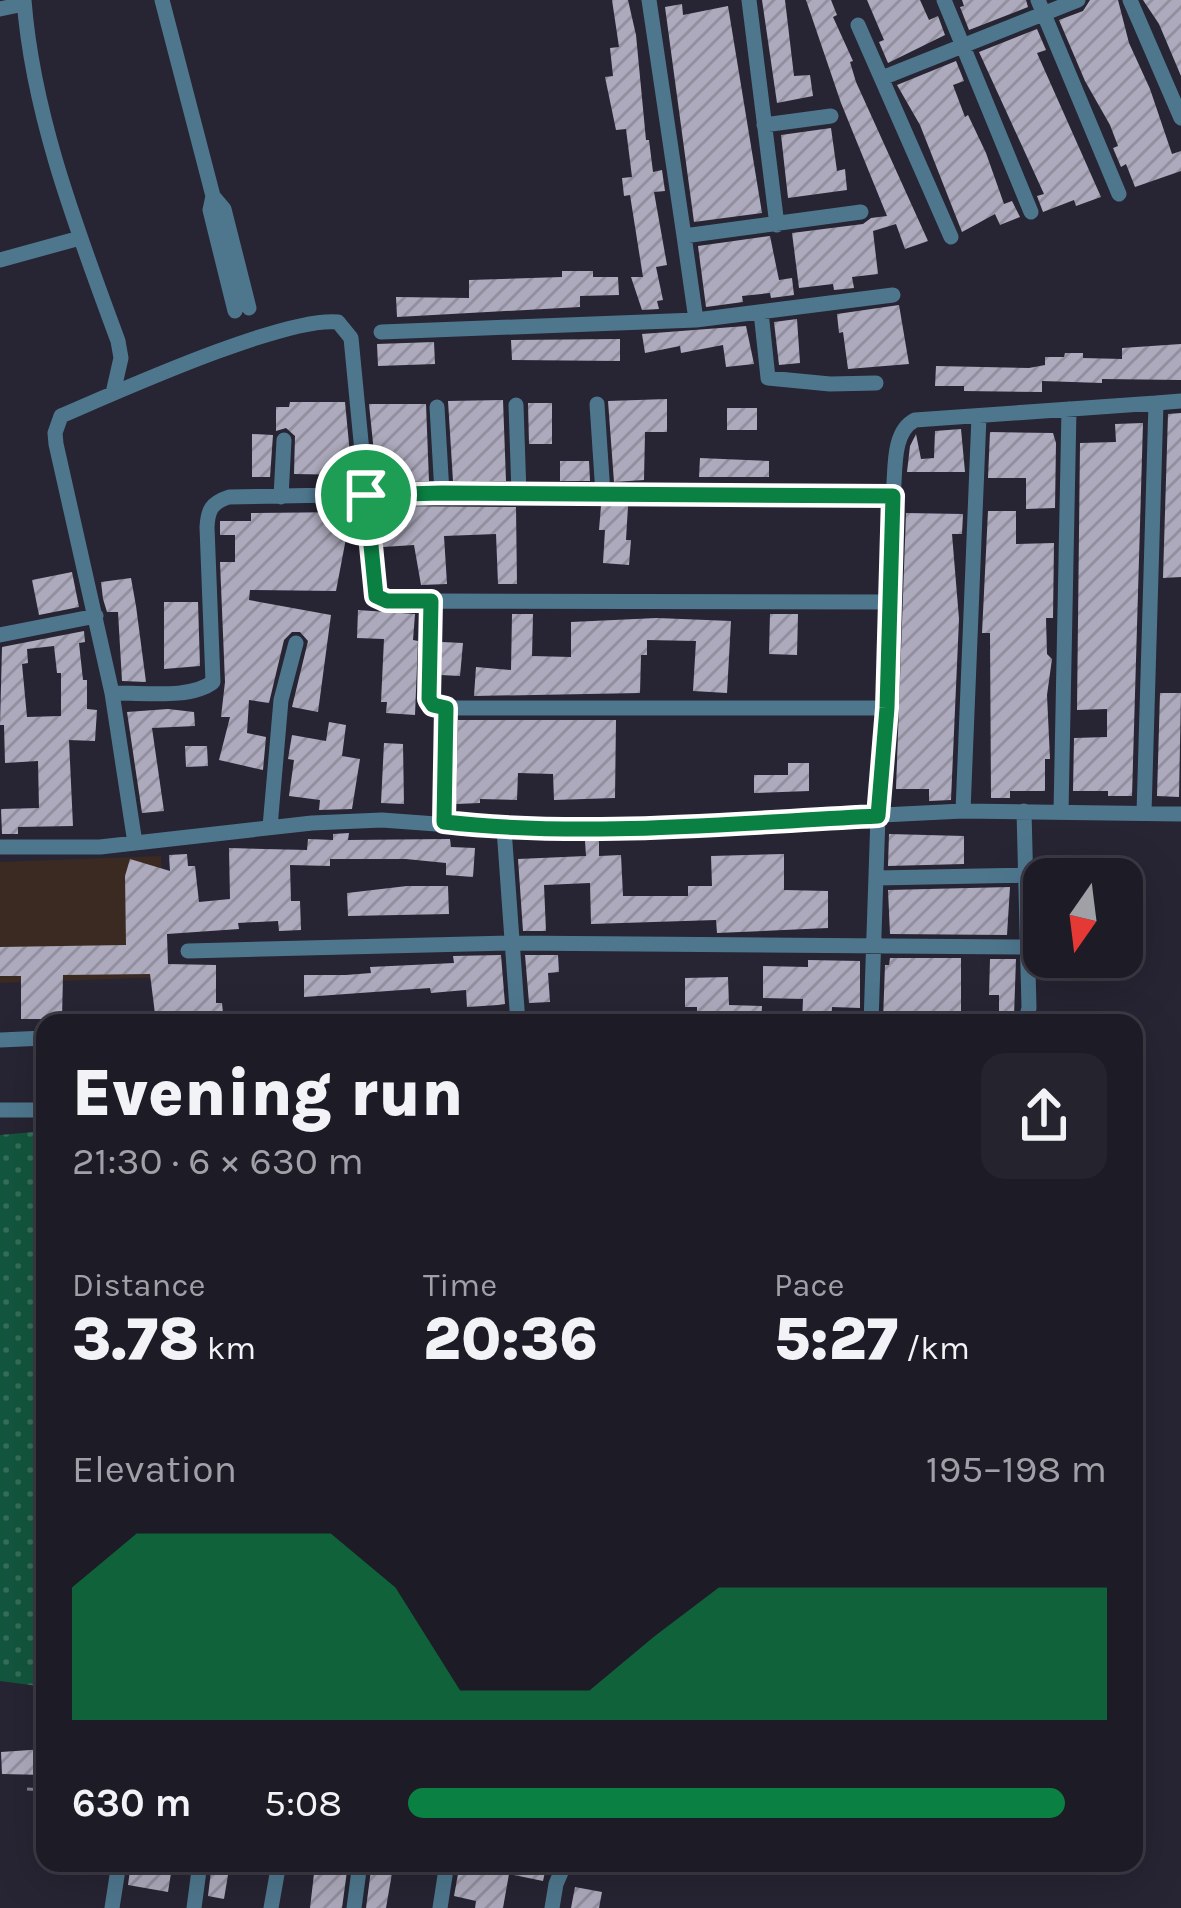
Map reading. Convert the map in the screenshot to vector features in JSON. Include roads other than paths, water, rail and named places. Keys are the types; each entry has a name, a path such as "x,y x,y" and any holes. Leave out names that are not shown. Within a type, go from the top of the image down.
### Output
{"street":[{"path":"162,0 213,196 210,210 242,309"},
{"path":"649,0 696,320"},
{"path":"749,0 777,225"},
{"path":"944,0 1031,212"},
{"path":"882,78 963,46 1041,7 1078,0"},
{"path":"1130,0 1181,118"},
{"path":"0,9 24,2 44,113 80,238 118,341 121,358 114,391"},
{"path":"1041,7 1119,194"},
{"path":"858,25 951,237"},
{"path":"764,124 831,116"},
{"path":"684,236 861,212"},
{"path":"0,260 80,238"},
{"path":"381,332 696,320 893,295"},
{"path":"761,312 768,378 877,383"},
{"path":"135,843 112,693 55,433 61,416 114,391 284,330 323,320 338,322 351,338 376,596 387,601 892,602"},
{"path":"871,1014 893,496 900,435 907,423 1181,401"},
{"path":"1144,813 1156,403"},
{"path":"516,404 519,494"},
{"path":"597,404 603,494"},
{"path":"437,407 442,493"},
{"path":"1061,812 1069,409"},
{"path":"963,811 979,416"},
{"path":"280,497 284,440"},
{"path":"112,693 194,690 213,682 208,512 214,502 229,497 442,493 893,496"},
{"path":"431,601 429,699 433,705 887,708"},
{"path":"0,634 96,616"},
{"path":"270,827 281,700 296,644"},
{"path":"444,822 446,708"},
{"path":"0,847 135,843 382,820 504,829 605,829 963,811 1181,814"},
{"path":"1024,811 1025,858"},
{"path":"504,829 517,1014"},
{"path":"877,878 1023,875"},
{"path":"188,951 511,944 1023,947"},
{"path":"1027,1014 1028,978"},
{"path":"0,1040 36,1038"},
{"path":"0,1110 36,1110"},
{"path":"112,1908 118,1872"},
{"path":"194,1908 199,1872"},
{"path":"271,1908 277,1872"},
{"path":"354,1908 359,1872"},
{"path":"440,1908 446,1872"},
{"path":"552,1908 562,1872"}]}
